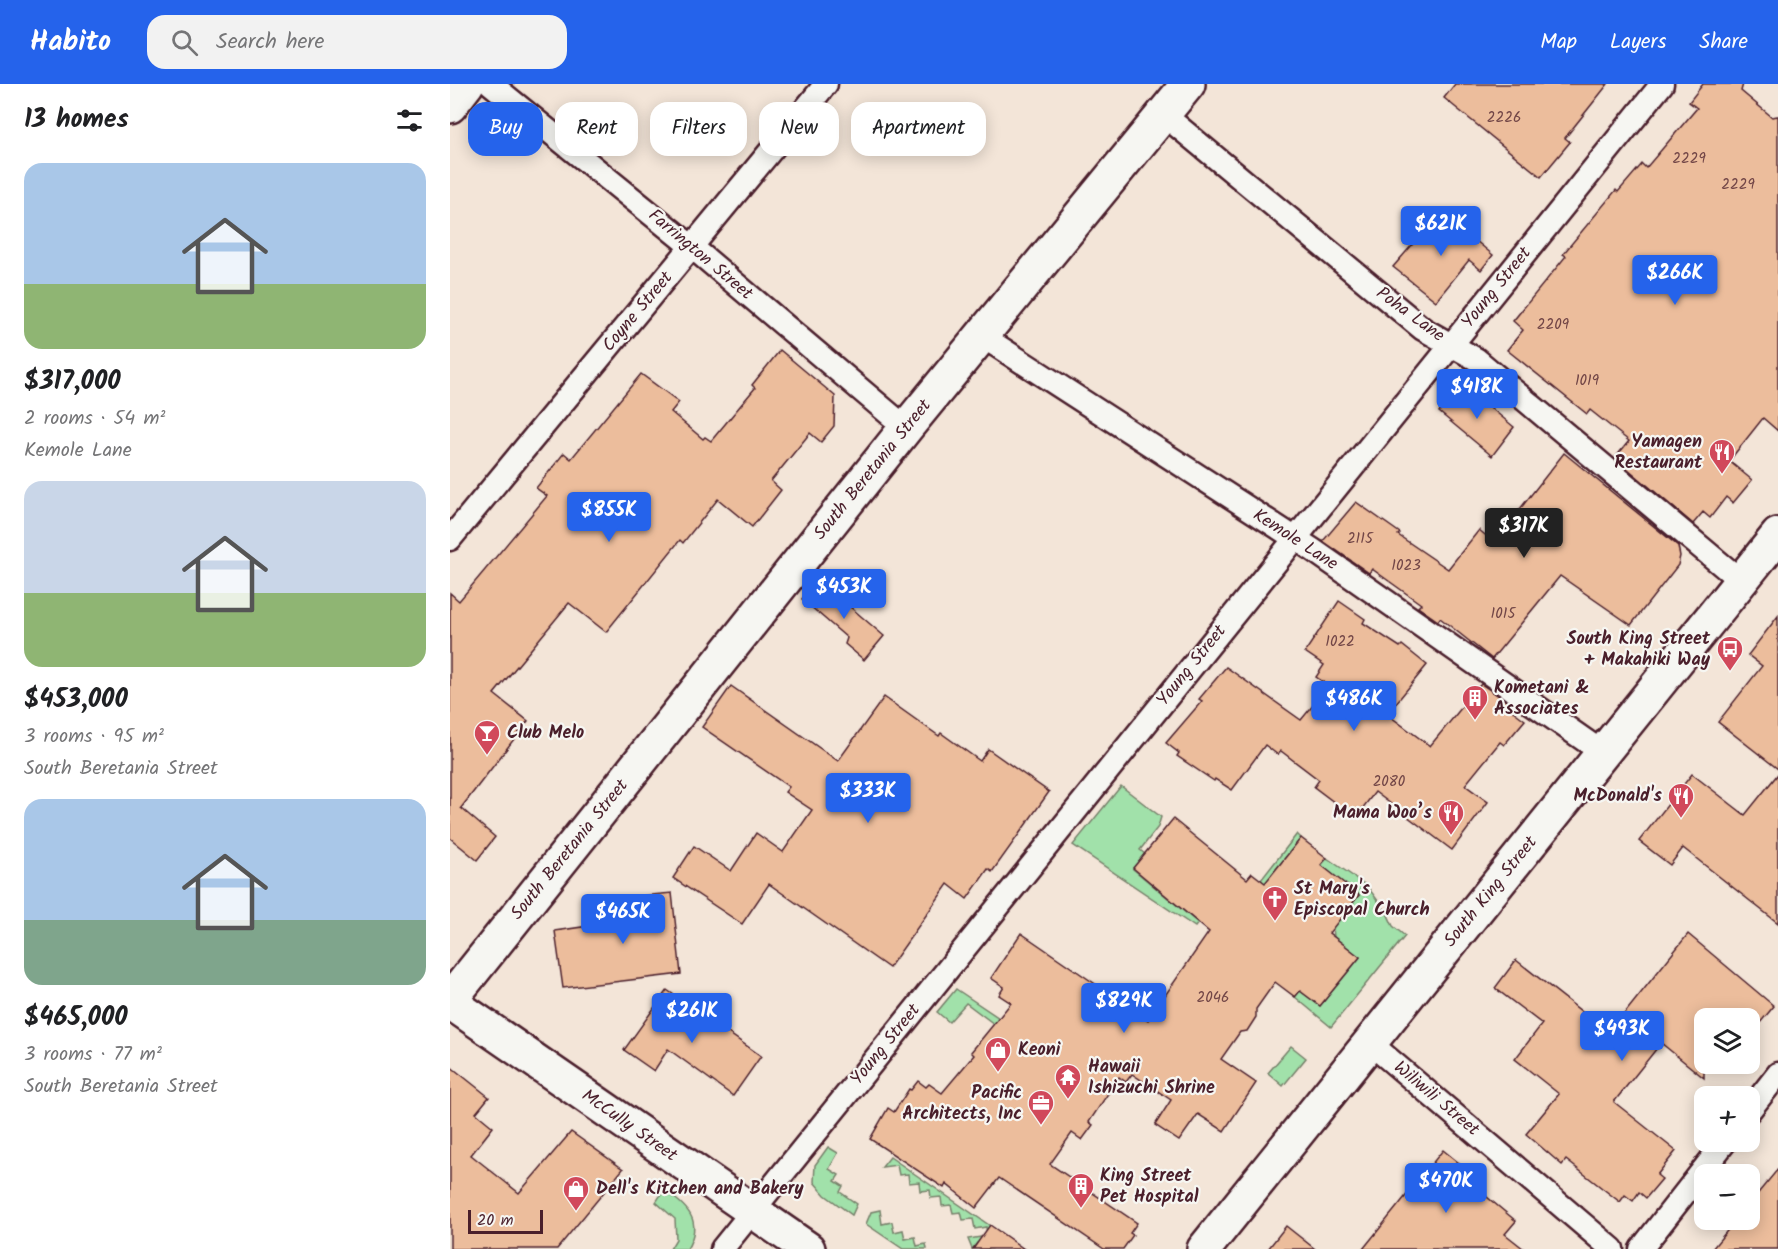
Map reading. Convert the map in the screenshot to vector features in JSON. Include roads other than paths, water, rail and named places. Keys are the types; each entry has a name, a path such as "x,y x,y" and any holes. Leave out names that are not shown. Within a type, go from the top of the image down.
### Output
{"main road":[{"path":"450,106 467,84"},
{"name":"South Beretania Street","path":"450,1001 906,428 1188,84"},
{"name":"South King Street","path":"1204,1249 1778,536"},
{"name":"McCully Street","path":"450,1001 808,1249"}],"street":[{"name":"Farrington Street","path":"491,84 692,247 906,428"},
{"name":"Coyne Street","path":"450,539 826,84"},
{"name":"Young Street","path":"722,1249 1662,84"},
{"name":"Poha Lane","path":"1163,114 1423,329 1471,356 1484,366 1741,581"},
{"name":"Kemole Lane","path":"982,336 1313,550 1603,753"},
{"name":"Wiliwili Street","path":"1370,1043 1612,1249"},
{"path":"1760,1097 1778,1074"},
{"path":"1641,1249 1717,1152"}],"place":[{"name":"Yamagen Restaurant","path":"1722,475"},
{"name":"South King Street + Makahiki Way","path":"1730,672"},
{"name":"Kometani & Associates","path":"1475,721"},
{"name":"Club Melo","path":"487,756"},
{"name":"McDonald's","path":"1681,819"},
{"name":"Mama Woo’s","path":"1451,836"},
{"name":"St Mary's Episcopal Church","path":"1275,922"},
{"name":"Keoni","path":"998,1073"},
{"name":"Hawaii Ishizuchi Shrine","path":"1068,1100"},
{"name":"Pacific Architects, Inc","path":"1041,1126"},
{"name":"King Street Pet Hospital","path":"1081,1209"},
{"name":"Dell's Kitchen and Bakery","path":"576,1212"}]}
